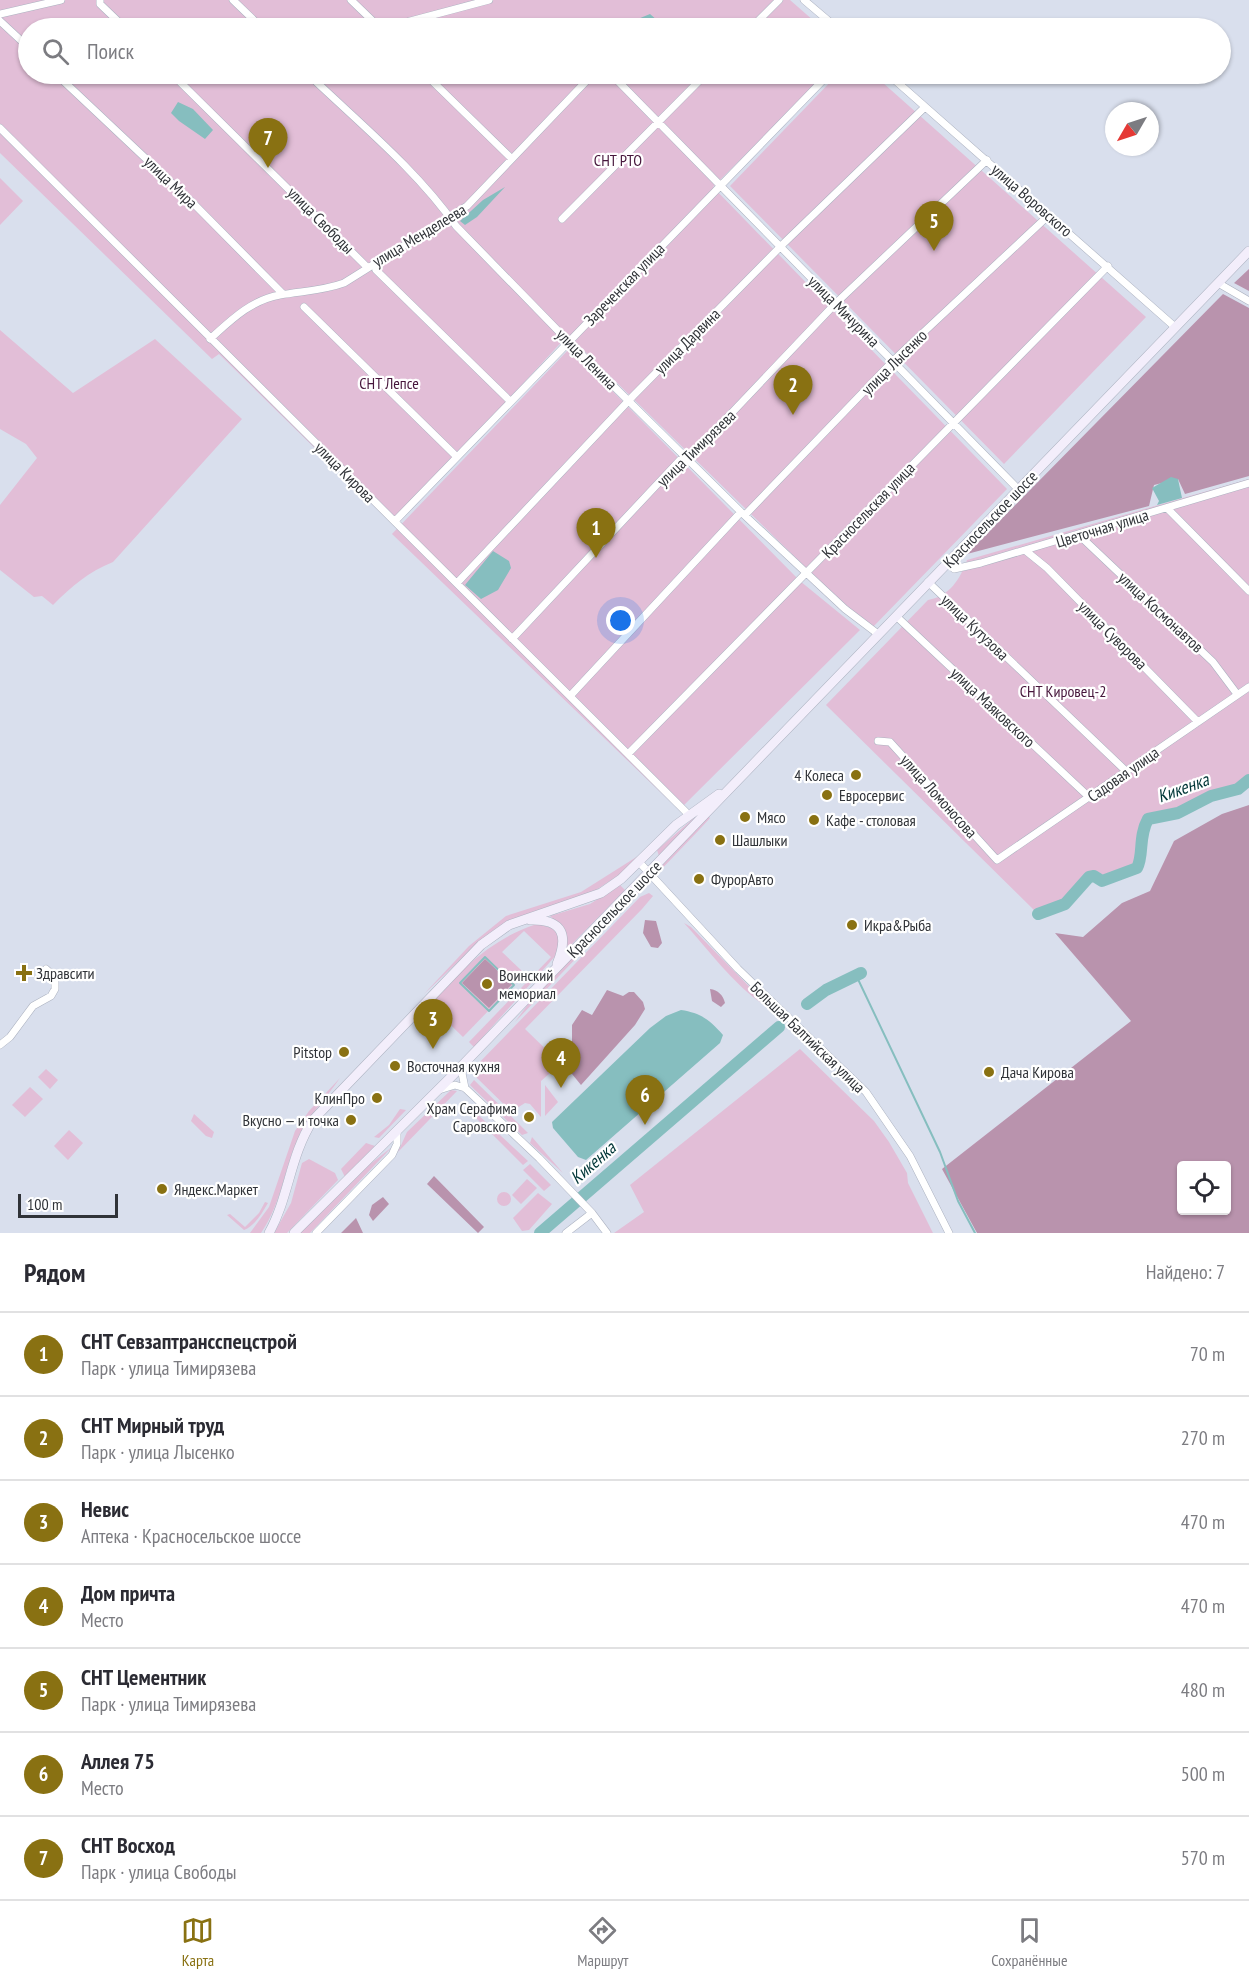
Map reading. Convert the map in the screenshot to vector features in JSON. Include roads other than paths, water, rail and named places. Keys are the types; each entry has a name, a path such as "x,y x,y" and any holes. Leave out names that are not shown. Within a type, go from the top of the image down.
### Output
{"main road":[{"name":"Красносельское шоссе","path":"294,1233 437,1091 928,582 951,565 1019,490 1249,251"},
{"name":"Красносельское шоссе","path":"269,1233 283,1203 300,1143 318,1112 481,945 495,934 520,921 592,897 611,886 689,815 729,786"},
{"path":"520,921 542,920 558,927 564,942 555,969"}],"street":[{"path":"0,14 61,0"},
{"path":"100,0 100,4 115,18"},
{"path":"233,0 252,18"},
{"path":"351,0 371,18"},
{"path":"420,18 489,0"},
{"path":"761,18 779,0"},
{"path":"804,0 825,18"},
{"path":"0,21 18,38"},
{"name":"улица Мира","path":"67,84 193,203 283,294"},
{"name":"улица Свободы","path":"182,84 367,267"},
{"name":"улица Ленина","path":"319,84 389,151 568,341 687,460 808,572 844,609 878,633"},
{"path":"435,84 511,158"},
{"name":"улица Менделеева","path":"210,339 252,304 283,294 325,290 344,283 450,218 491,184 511,158 517,155 584,84"},
{"name":"улица Мичурина","path":"621,84 1019,490"},
{"path":"562,219 696,84"},
{"name":"Зареченская улица","path":"394,521 819,84"},
{"name":"улица Воровского","path":"899,84 1175,327"},
{"name":"улица Дарвина","path":"457,583 628,400 781,246 925,107"},
{"name":"улица Кирова","path":"0,128 689,815"},
{"name":"улица Тимирязева","path":"512,639 680,460 687,460 836,304 987,160"},
{"name":"улица Лысенко","path":"571,696 893,360 1049,214"},
{"name":"Красносельская улица","path":"628,754 1107,266"},
{"path":"376,270 510,401"},
{"path":"1218,283 1249,301"},
{"path":"304,307 456,456"},
{"name":"Цветочная улица","path":"951,565 1026,551 1249,483"},
{"path":"1167,508 1249,591"},
{"name":"улица Космонавтов","path":"1079,535 1192,640 1213,662 1237,694"},
{"name":"улица Суворова","path":"1026,551 1047,568 1198,722"},
{"name":"улица Кутузова","path":"928,582 1127,772"},
{"name":"улица Маяковского","path":"896,616 1090,798"},
{"name":"Садовая улица","path":"997,860 1249,687"},
{"name":"улица Ломоносова","path":"878,741 890,742 997,860"},
{"name":"Большая Балтийская улица","path":"639,862 738,969 866,1092 910,1156 949,1233"},
{"path":"0,1045 10,1037 33,1006 51,996 55,989 55,977 46,969"},
{"path":"465,1088 462,1073 466,1061"},
{"path":"437,1091 453,1086 465,1088 573,1192 607,1233"},
{"path":"316,1233 392,1155 397,1144 397,1131"},
{"path":"566,1233 589,1210"}],"waterway":[{"name":"Кикенка","path":"1038,914 1065,904 1089,877 1094,876 1102,881 1137,868 1143,832 1148,819 1178,813 1211,796 1238,789 1249,780"},
{"path":"485,957 514,985 489,1011 460,983 485,957"},
{"name":"Кикенка","path":"807,1004 826,990 861,973"},
{"path":"856,975 940,1152 958,1201 975,1233"},
{"name":"Кикенка","path":"540,1233 779,1027"}],"place":[{"name":"СНТ Восход","path":"268,168"},
{"name":"СНТ Цементник","path":"934,251"},
{"name":"СНТ Мирный труд","path":"793,415"},
{"name":"СНТ Севзаптрансспецстрой","path":"596,558"},
{"name":"4 Колеса","path":"856,775"},
{"name":"Евросервис","path":"827,795"},
{"name":"Мясо","path":"745,817"},
{"name":"Кафе - столовая","path":"814,820"},
{"name":"Шашлыки","path":"720,840"},
{"name":"ФурорАвто","path":"699,879"},
{"name":"Икра&Рыба","path":"852,925"},
{"name":"Здравсити","path":"24,973"},
{"name":"Воинский мемориал","path":"487,984"},
{"name":"Невис","path":"433,1049"},
{"name":"Pitstop","path":"344,1052"},
{"name":"Восточная кухня","path":"395,1066"},
{"name":"Дача Кирова","path":"989,1072"},
{"name":"Дом причта","path":"561,1088"},
{"name":"КлинПро","path":"377,1098"},
{"name":"Храм Серафима Саровского","path":"529,1117"},
{"name":"Вкусно — и точка","path":"351,1120"},
{"name":"Аллея 75","path":"645,1125"},
{"name":"Яндекс.Маркет","path":"162,1189"}],"park label":[{"name":"СНТ РТО","path":"618,160"},
{"name":"СНТ Лепсе","path":"389,383"},
{"name":"СНТ Кировец-2","path":"1063,691"}]}
